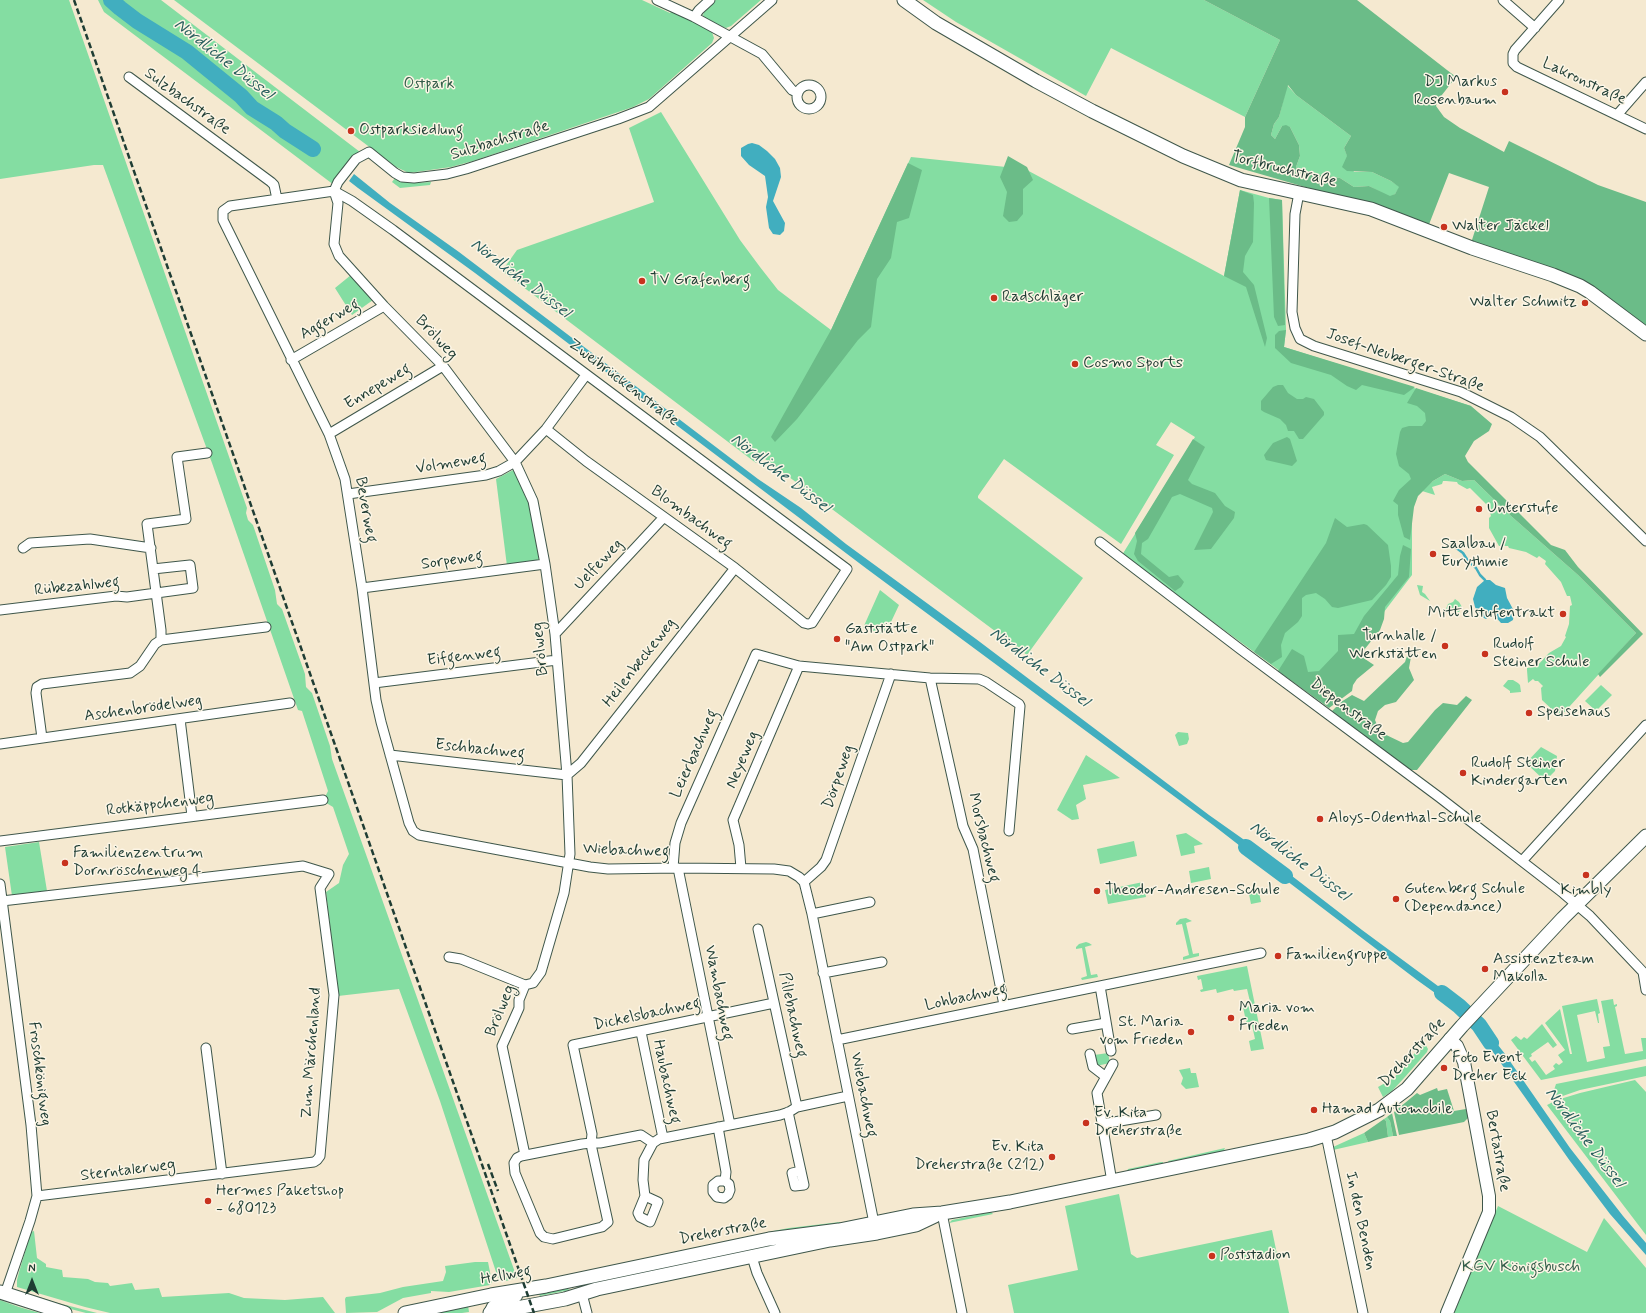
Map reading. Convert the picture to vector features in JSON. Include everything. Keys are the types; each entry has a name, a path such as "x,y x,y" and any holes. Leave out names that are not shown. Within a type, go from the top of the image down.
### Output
{"main road":[{"name":"Torfbruchstraße","path":"904,0 936,23 1024,74 1092,111 1161,145 1236,178 1268,187 1371,209 1472,248 1568,281 1599,298 1646,334"},
{"name":"Dreherstraße","path":"579,1279 749,1243 839,1230 913,1215 942,1213 1010,1202 1112,1182 1326,1135 1368,1116 1395,1099 1420,1075 1450,1039 1576,904 1646,836"},
{"name":"Dreherstraße","path":"582,1294 830,1240 916,1225 942,1213"},
{"path":"749,1243 752,1257"},
{"path":"579,1279 582,1294"},
{"name":"Hellweg","path":"405,1313 579,1279"},
{"path":"2,1293 65,1313"},
{"name":"Hellweg","path":"493,1312 511,1311 582,1294"}],"street":[{"path":"657,0 694,17 762,54 792,90 798,93"},
{"path":"694,17 710,0"},
{"name":"Sulzbachstraße","path":"334,191 356,158 369,152 402,177 418,178 447,174 618,120 649,107 772,0"},
{"path":"1503,0 1535,28 1559,0"},
{"name":"Lakronstraße","path":"1535,28 1513,54 1516,67 1646,129"},
{"name":"Sulzbachstraße","path":"128,77 271,182 274,185 277,199"},
{"path":"1617,115 1646,82"},
{"path":"277,199 334,191"},
{"name":"Brölweg","path":"334,191 338,203 334,238 335,249 339,256 384,306 443,366 515,462 533,501 545,564 555,634 570,813 569,864 564,893 541,972 533,983 525,985 519,1000 519,1008 502,1046 525,1155"},
{"name":"Zweibrückenstraße","path":"334,191 352,201 393,230 847,570 817,616"},
{"name":"Josef-Neuberger-Straße","path":"1299,193 1294,226 1292,312 1295,328 1300,339 1314,346 1461,392 1510,417 1540,437 1646,541"},
{"name":"Beverweg","path":"277,199 230,206 225,209 222,214 224,223 329,434 345,479 362,588 374,683 381,722 407,816 413,831"},
{"name":"Aggerweg","path":"291,360 384,306"},
{"name":"Ennepeweg","path":"329,434 443,366"},
{"name":"Volmeweg","path":"348,494 486,475 499,471 515,462 546,429 586,375"},
{"name":"Blombachweg","path":"546,429 586,461 735,568 804,623 811,624 817,616"},
{"path":"161,640 148,524 186,519 177,457 207,453"},
{"name":"Uelfeweg","path":"555,634 664,517"},
{"path":"23,548 30,543 90,539 151,548"},
{"name":"Diepenstraße","path":"1100,542 1522,861 1590,916 1644,971"},
{"name":"Sorpeweg","path":"362,588 545,564"},
{"name":"Rübezahlweg","path":"0,610 116,596 127,597 193,588 190,565 153,569"},
{"name":"Heilenbeckeweg","path":"567,775 581,763 735,568"},
{"path":"42,738 36,693 37,687 42,684 130,673 140,666 155,644 161,640 266,627"},
{"name":"Leierbachweg","path":"675,868 675,843 681,824 756,654 799,666"},
{"name":"Eifgenweg","path":"374,683 557,660"},
{"path":"799,666 930,678 982,680 1019,704 1010,831"},
{"name":"Neyeweg","path":"741,868 739,845 733,820 799,666"},
{"name":"Dörpeweg","path":"804,882 821,867 826,860 891,674"},
{"name":"Morsbachweg","path":"930,678 963,826 973,849 1004,1005"},
{"name":"Aschenbrödelweg","path":"0,744 290,703"},
{"path":"180,719 192,816"},
{"path":"1522,861 1646,725"},
{"name":"Eschbachweg","path":"390,754 567,775"},
{"name":"Rotkäppchenweg","path":"0,841 323,800"},
{"name":"Wiebachweg","path":"413,831 419,835 569,864 608,869 741,868 789,871 799,877 804,882 812,914 874,1223"},
{"name":"Zum Märchenland","path":"2,901 303,866 329,874 320,888 334,995 334,1006 320,1156 314,1162"},
{"name":"Wambachweg","path":"675,868 730,1125"},
{"name":"Froschkönigweg","path":"0,884 31,1125 37,1196 30,1221 2,1293"},
{"path":"812,914 870,902"},
{"name":"Pillebachweg","path":"758,929 797,1107"},
{"name":"Lohbachweg","path":"837,1040 1261,953"},
{"path":"449,957 461,959 525,985"},
{"path":"823,973 882,962"},
{"path":"1644,971 1646,990"},
{"path":"1100,986 1111,1051"},
{"name":"Dickelsbachweg","path":"591,1143 592,1134 573,1045 774,1003"},
{"path":"1072,1029 1106,1023"},
{"name":"Haubachweg","path":"641,1032 662,1138"},
{"name":"Bertastraße","path":"1447,1313 1488,1212 1489,1206 1488,1188 1464,1062 1457,1046 1450,1039"},
{"path":"206,1048 222,1174"},
{"path":"1090,1054 1093,1068 1106,1077"},
{"path":"1112,1182 1097,1093 1113,1064"},
{"path":"645,1196 643,1180 644,1160 653,1143 662,1138 788,1112 797,1107 848,1096"},
{"path":"788,1112 801,1171"},
{"path":"1102,1124 1156,1115"},
{"path":"718,1127 726,1172 725,1181"},
{"path":"591,1143 608,1222 602,1227 548,1239 540,1233 515,1173 514,1163 517,1158 525,1155 591,1143 641,1135 653,1143"},
{"name":"In den Benden","path":"1326,1135 1363,1313"},
{"name":"Sterntalerweg","path":"37,1196 314,1162"},
{"path":"942,1213 962,1313"},
{"name":"Dreherstraße","path":"830,1240 871,1229 874,1227 874,1223"},
{"path":"752,1257 757,1273 775,1313"},
{"name":"Hellweg","path":"471,1299 493,1312 501,1300 523,1295 546,1286"},
{"path":"582,1294 587,1313"}],"green space":[{"path":"0,0 69,0 247,508 246,513 248,520 253,525 275,590 277,604 282,609 305,674 306,687 312,693 330,746 332,759 517,1278 506,1281 498,1278 440,1101 399,989 338,996 326,892 339,883 343,865 349,854 333,807 323,801 328,791 302,711 298,710 212,463 103,165 94,165 0,179"},
{"path":"98,0 161,0 360,152 334,185 104,12"},
{"name":"Ostpark","path":"174,0 642,0 670,13 672,11 683,15 712,32 714,38 712,43 649,99 633,107 473,161 451,167 409,173 396,167"},
{"path":"716,0 761,0 731,26 726,28 705,20 703,16 704,10"},
{"path":"923,0 1204,0 1280,40 1245,117 1111,48 1086,96 956,22"},
{"path":"1204,0 1357,0 1456,77 1438,100 1436,106 1444,117 1460,128 1504,152 1509,141 1598,185 1646,202 1646,328 1574,277 1553,268 1471,243 1489,187 1449,173 1428,227 1319,191 1229,165 1245,127 1245,117 1280,40","holes":["1288,85 1296,95 1351,136 1344,148 1347,156 1342,167 1347,171 1372,172 1391,181 1399,187 1395,194 1390,196 1369,186 1354,187 1340,178 1299,171 1296,167 1300,156 1299,145 1290,127 1286,125 1282,126 1275,139 1271,135 1274,124 1279,117"]},
{"path":"1287,85 1296,95 1351,136 1344,148 1354,172 1372,172 1391,181 1400,187 1395,194 1390,197 1369,186 1354,187 1340,178 1299,171 1296,167 1300,156 1299,145 1290,127 1282,126 1275,139 1271,135 1274,124 1279,117"},
{"path":"661,112 740,240 760,267 778,290 831,330 911,157 1025,169 1224,276 1240,190 1282,200 1286,330 1284,347 1471,406 1412,487 1412,575 1318,699 1122,555 1195,437 1171,422 1156,445 1174,455 1121,544 1004,459 978,496 978,498 1083,578 1027,655 761,456 756,463 502,271 517,250 654,202 629,128"},
{"path":"1008,156 1027,167 1033,180 1023,189 1023,214 1017,221 1009,222 1003,216 1007,192 1000,177"},
{"path":"908,163 922,170 909,218 897,222 891,258 877,279 871,327 858,340 797,419 775,442 771,437 831,330"},
{"path":"395,178 411,183 431,182 430,185 400,188 392,182"},
{"path":"1240,190 1253,195 1253,242 1245,256 1243,272 1254,285 1267,338 1265,347 1246,287 1224,276"},
{"path":"1269,198 1282,200 1285,325 1278,326 1274,317"},
{"path":"351,275 373,300 352,315 335,288"},
{"path":"1286,330 1284,347 1415,387 1404,395 1362,385 1356,390 1347,386 1331,375 1291,363 1275,348 1275,335 1279,331"},
{"path":"1283,385 1288,393 1297,399 1303,399 1306,397 1314,399 1324,412 1324,415 1303,439 1299,439 1294,431 1288,431 1286,425 1280,419 1261,410 1261,401 1273,387"},
{"path":"1416,388 1471,406 1492,424 1489,431 1474,441 1465,456 1468,462 1551,545 1565,550 1578,567 1643,634 1600,677 1598,674 1636,633 1578,575 1511,516 1474,480 1462,481 1445,474 1433,481 1418,496 1414,507 1410,540 1404,537 1398,515 1398,505 1393,501 1399,490 1411,479 1409,474 1399,466 1396,454 1402,428 1409,426 1422,426 1426,421 1425,413 1417,406 1407,403"},
{"path":"1287,437 1290,439 1297,461 1292,466 1266,460 1264,455 1273,443"},
{"path":"1193,439 1205,447 1188,480 1192,484 1215,493 1225,506 1235,512 1234,518 1211,549 1194,550 1213,512 1212,508 1180,494 1172,497 1148,539 1142,543 1141,554 1169,577 1178,575 1184,582 1181,587 1175,591 1138,561 1134,554 1137,541 1135,533"},
{"path":"515,469 529,495 539,559 538,561 507,566 496,479"},
{"path":"1445,474 1462,481 1474,480 1511,516 1578,575 1636,633 1560,717 1542,700 1541,688 1543,686 1538,681 1533,679 1528,683 1527,668 1537,666 1549,653 1561,646 1566,637 1569,624 1570,606 1572,605 1570,596 1567,596 1561,582 1545,564 1546,561 1539,556 1537,558 1526,552 1509,548 1508,546 1499,546 1489,528 1489,518 1491,516 1488,506 1470,488 1467,489 1457,482 1443,481 1442,484 1432,487 1435,495 1422,491 1433,481"},
{"path":"1335,518 1347,527 1364,524 1367,525 1388,545 1391,577 1386,585 1372,600 1338,608 1332,607 1325,599 1316,593 1306,595 1302,598 1302,616 1298,622 1285,633 1281,645 1282,657 1271,664 1254,652 1326,543"},
{"path":"1403,545 1411,549 1409,577 1385,607 1384,619 1380,630 1364,650 1365,659 1374,665 1357,679 1353,685 1352,691 1329,708 1278,671 1292,649 1304,656 1308,672 1319,671 1338,651 1338,635 1354,634 1364,616 1398,575"},
{"path":"1417,585 1423,586 1422,592 1430,601 1420,595"},
{"path":"880,590 899,605 891,622 889,622 883,634 863,628"},
{"path":"1455,599 1462,607 1459,612 1454,613 1446,609 1448,604 1453,602"},
{"path":"1410,647 1412,651 1409,668 1414,680 1396,702 1385,705 1378,711 1375,720 1380,732 1403,743 1408,742 1435,710 1443,703 1457,705 1466,696 1472,700 1417,770 1410,770 1332,711 1341,702 1352,695 1364,701 1405,662"},
{"path":"1508,680 1513,680 1518,683 1520,685 1521,692 1510,693 1510,691 1503,686"},
{"path":"1601,685 1612,695 1596,711 1585,701"},
{"path":"1178,732 1188,733 1189,739 1187,744 1179,746 1175,735"},
{"path":"1541,747 1557,756 1555,771 1545,781 1526,763"},
{"path":"1086,755 1120,778 1083,785 1086,799 1076,805 1079,819 1072,820 1057,810"},
{"path":"1186,833 1203,844 1194,846 1195,853 1181,856 1176,835"},
{"path":"1134,841 1137,856 1100,864 1097,849"},
{"path":"39,842 47,891 12,896 5,847"},
{"path":"1209,867 1211,879 1191,883 1189,871"},
{"path":"1143,882 1146,897 1108,904 1105,890"},
{"path":"1259,892 1261,902 1251,904 1249,894"},
{"path":"1186,918 1192,921 1186,923 1193,954 1199,953 1199,956 1183,960 1183,957 1189,955 1182,924 1176,925 1176,923 1180,919"},
{"path":"1086,942 1092,945 1085,947 1091,975 1097,974 1098,977 1082,980 1081,978 1087,976 1082,948 1076,949 1076,947 1079,944"},
{"path":"1247,966 1264,1049 1251,1051 1249,1041 1255,1039 1252,1025 1247,1026 1243,1007 1251,1006 1247,989 1234,991 1233,989 1217,993 1216,989 1201,992 1200,990 1203,989 1201,979 1198,980 1197,976"},
{"path":"1597,999 1600,1013 1598,1014 1599,1023 1595,1011 1577,1015 1587,1062 1605,1058 1603,1047 1610,1046 1601,1001 1613,999 1614,1005 1617,1004 1615,1007 1625,1054 1643,1051 1641,1038 1646,1038 1646,1059 1541,1080 1511,1040 1516,1036 1521,1040 1524,1037 1527,1039 1542,1024 1557,1045 1553,1048 1548,1042 1531,1054 1532,1056 1529,1058 1532,1062 1535,1060 1546,1075 1555,1069 1553,1066 1556,1063 1559,1065 1563,1062 1558,1055 1565,1050 1545,1023 1560,1009 1570,1054 1572,1054 1562,1006"},
{"path":"1424,1042 1428,1049 1427,1052 1392,1091 1383,1097 1378,1087 1394,1078"},
{"path":"1108,1053 1110,1063 1096,1066 1094,1055"},
{"path":"1646,1066 1646,1076 1580,1090 1554,1099 1552,1096 1556,1084"},
{"path":"1190,1068 1191,1073 1196,1073 1199,1087 1186,1089 1181,1084 1183,1078 1179,1070"},
{"path":"1635,1080 1646,1092 1646,1235 1547,1105 1557,1100 1580,1093"},
{"path":"1437,1088 1438,1091 1447,1089 1454,1111 1466,1109 1468,1118 1464,1122 1399,1135 1394,1112 1417,1093 1420,1095"},
{"path":"1392,1113 1397,1136 1393,1136 1390,1121 1387,1117"},
{"path":"1387,1117 1390,1121 1393,1136 1388,1137 1386,1121 1384,1119"},
{"path":"1384,1119 1386,1121 1388,1137 1368,1142 1364,1133"},
{"path":"1364,1133 1368,1142 1333,1150 1333,1147"},
{"path":"1225,1148 1223,1152 1169,1163 1168,1161"},
{"path":"1163,1162 1163,1165 1127,1171 1128,1169"},
{"name":"Poststadion","path":"1119,1194 1131,1254 1137,1258 1272,1230 1289,1313 1014,1313 1008,1285 1078,1270 1065,1206"},
{"name":"KGV Königsbusch","path":"1498,1206 1587,1252 1604,1218 1646,1268 1646,1313 1454,1313"},
{"path":"991,1212 993,1214 949,1223 952,1220"},
{"path":"840,1222 841,1226 768,1232 789,1228"},
{"path":"34,1231 37,1258 46,1264 46,1267 62,1270 63,1277 88,1279 95,1282 108,1283 110,1286 132,1283 135,1290 159,1288 162,1297 229,1293 244,1298 285,1300 323,1297 335,1313 110,1313 85,1307 17,1287 19,1272 31,1232"},
{"path":"475,1262 488,1262 492,1282 490,1285 449,1292 431,1291 431,1293 403,1298 377,1312 346,1313 346,1297 380,1293 403,1287 443,1281 446,1272 445,1266"},
{"path":"566,1288 570,1290 540,1296 539,1294"},
{"path":"17,1290 97,1313 86,1313 44,1302 18,1292"},
{"path":"0,1300 19,1307 40,1313 0,1313"},
{"path":"468,1305 469,1312 428,1313"}],"water":[{"path":"752,143 759,145 767,151 775,159 780,168 781,177 773,201 785,223 784,231 780,235 773,234 769,228 766,207 768,197 765,176 749,165 741,156 741,148"},
{"path":"354,174 390,203 459,252 758,479 801,508 846,544 976,639 1209,815 1267,856 1262,863 1213,825 867,569 475,273 358,188 349,181"},
{"path":"1485,580 1490,580 1496,585 1505,588 1507,598 1514,611 1513,620 1508,623 1501,623 1493,614 1486,619 1480,616 1473,599 1477,587"},
{"path":"1270,859 1362,930 1461,1003 1456,1008 1417,980 1266,865"},
{"path":"1481,1023 1505,1054 1570,1148 1646,1243 1646,1255 1610,1214 1570,1161 1476,1028"}],"waterway":[{"name":"Nördliche Düssel","path":"111,0 137,21 187,52 241,96 252,108 313,149"},
{"path":"1451,544 1463,553 1485,580"},
{"name":"Nördliche Düssel","path":"1246,847 1285,876"},
{"name":"Nördliche Düssel","path":"1442,993 1459,1006 1479,1025 1491,1043"}],"railway":[{"path":"74,0 534,1313"},
{"path":"488,1164 498,1191"}],"place":[{"name":"DJ Markus Rosenbaum","path":"1505,92"},
{"name":"Ostparksiedlung","path":"351,131"},
{"name":"Walter Jäckel","path":"1444,227"},
{"name":"TV Grafenberg","path":"642,281"},
{"name":"Radschläger","path":"994,298"},
{"name":"Walter Schmitz","path":"1585,303"},
{"name":"Cosmo Sports","path":"1075,364"},
{"name":"Unterstufe","path":"1479,509"},
{"name":"Saalbau / Eurythmie","path":"1433,554"},
{"name":"Mittelstufentrakt","path":"1563,614"},
{"name":"Gaststätte \"Am Ostpark\"","path":"837,639"},
{"name":"Turnhalle / Werkstätten","path":"1445,646"},
{"name":"Rudolf Steiner Schule","path":"1485,654"},
{"name":"Speisehaus","path":"1529,713"},
{"name":"Rudolf Steiner Kindergarten","path":"1463,773"},
{"name":"Aloys-Odenthal-Schule","path":"1320,819"},
{"name":"Familienzentrum Dornröschenweg 4","path":"65,863"},
{"name":"Kimbly","path":"1586,875"},
{"name":"Theodor-Andresen-Schule","path":"1097,891"},
{"name":"Gutenberg Schule (Dependance)","path":"1396,899"},
{"name":"Familiengruppe","path":"1278,956"},
{"name":"Assistenzteam Makolla","path":"1485,969"},
{"name":"Maria vom Frieden","path":"1231,1018"},
{"name":"St. Maria vom Frieden","path":"1191,1032"},
{"name":"Foto Event Dreher Eck","path":"1444,1068"},
{"name":"Hamad Automobile","path":"1314,1110"},
{"name":"Ev. Kita Dreherstraße","path":"1086,1123"},
{"name":"Ev. Kita Dreherstraße (212)","path":"1052,1157"},
{"name":"Hermes Paketshop - 680123","path":"208,1201"},
{"name":"Poststadion","path":"1212,1256"}]}
